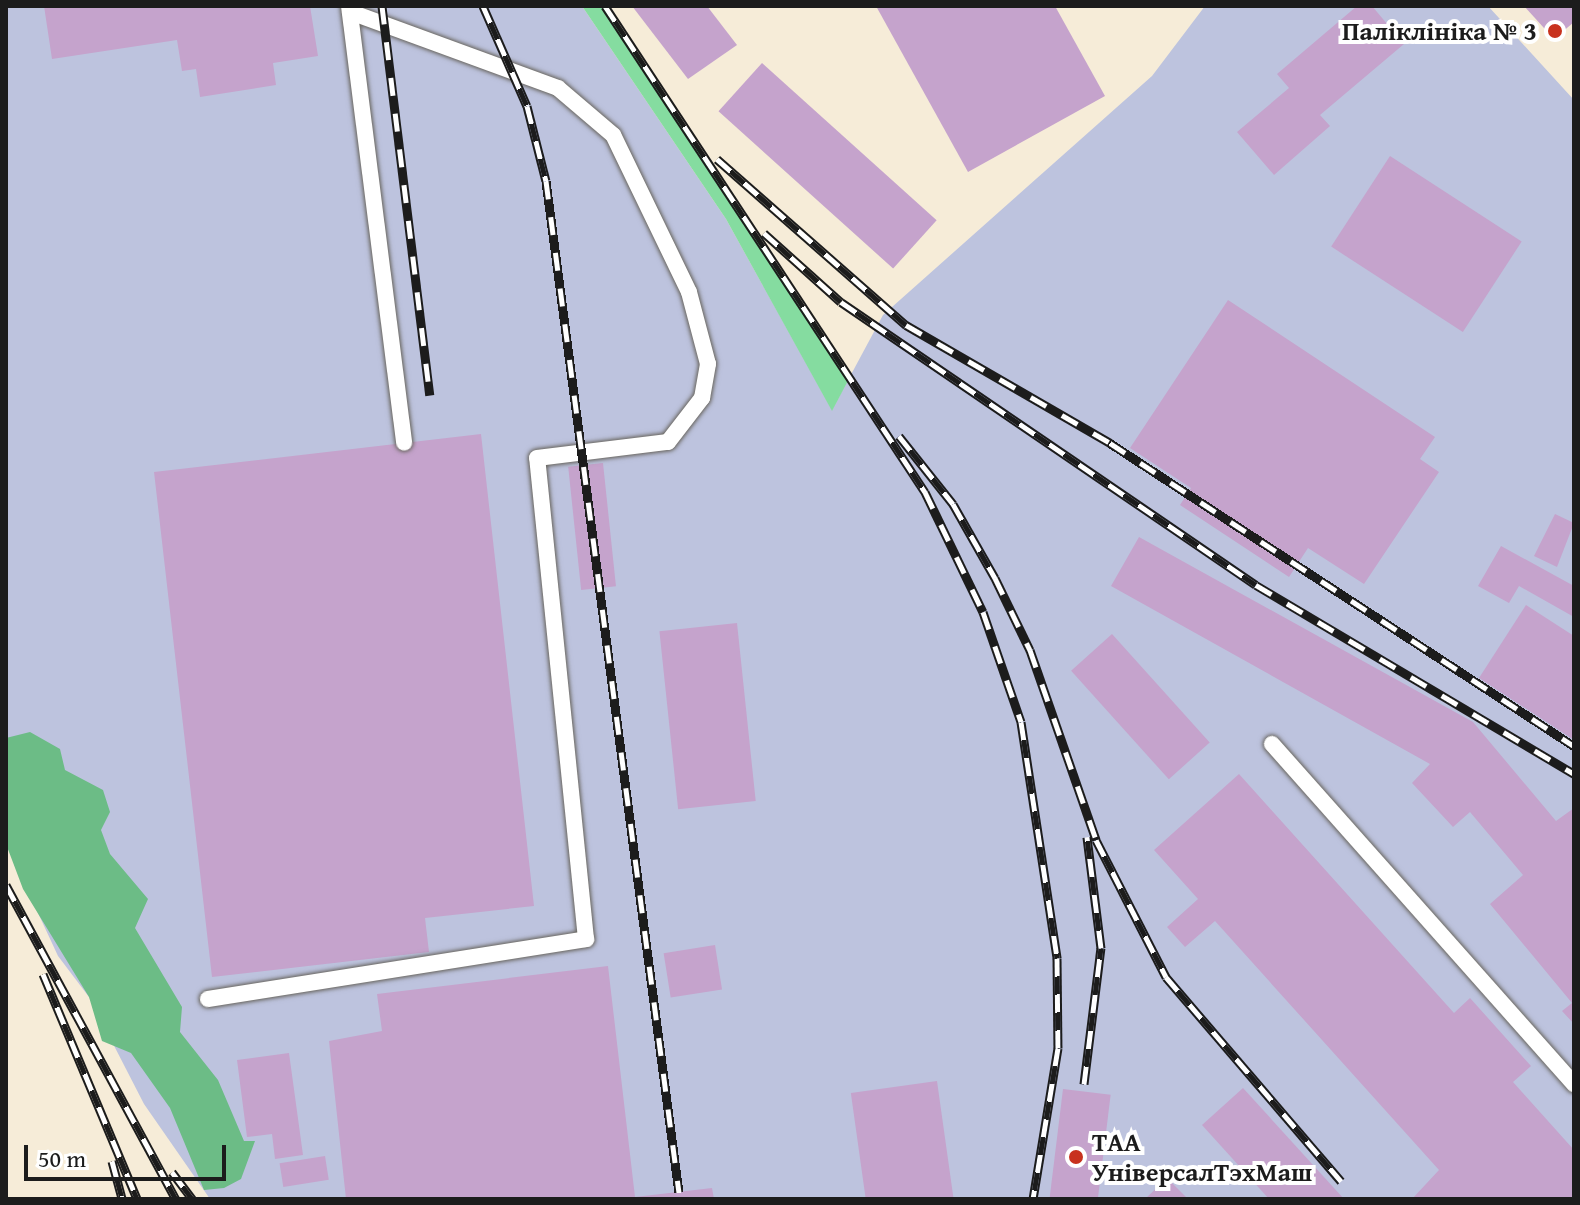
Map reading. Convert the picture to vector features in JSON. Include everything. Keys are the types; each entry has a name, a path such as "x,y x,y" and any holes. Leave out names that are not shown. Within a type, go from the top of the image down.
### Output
{"lane":[{"path":"208,999 586,939 537,458 668,442 702,398 708,364 689,292 613,135 558,88 350,9 404,443"},
{"path":"1272,744 1574,1084"}],"shaded area":[{"path":"6,6 582,6 726,219 832,410 883,315 1152,76 1205,6 1488,6 1574,100 1574,1199 210,1199 144,1104 89,997 58,956 6,844"}],"green space":[{"path":"582,6 605,6 850,377 832,411 726,219"},
{"path":"30,732 60,749 65,770 103,790 110,812 101,830 110,854 148,899 135,928 182,1007 180,1032 218,1080 244,1141 255,1141 241,1179 224,1188 204,1190 170,1108 131,1053 102,1041 89,997 23,889 6,844 6,738"}],"building":[{"path":"44,6 310,6 318,56 273,63 276,85 200,97 196,69 182,71 177,40 52,59"},
{"path":"632,6 707,6 737,45 688,79"},
{"path":"876,6 1055,6 1105,96 968,172"},
{"path":"1357,6 1372,6 1404,44 1320,115 1330,126 1274,175 1237,132 1289,88 1277,74"},
{"name":"Паліклініка № 3","path":"1524,6 1574,6 1574,22 1554,39"},
{"path":"762,63 937,220 893,269 719,111"},
{"path":"1390,156 1522,242 1463,332 1331,247"},
{"path":"1228,300 1435,437 1420,459 1439,472 1364,584 1308,548 1289,577 1180,505 1191,488 1130,448"},
{"path":"481,434 534,906 425,918 429,952 212,977 154,472"},
{"path":"603,463 616,586 581,590 568,467"},
{"path":"1555,514 1574,523 1557,567 1534,556"},
{"path":"1139,537 1473,722 1556,821 1574,808 1574,1024 1562,1011 1572,1003 1490,904 1523,875 1470,812 1453,827 1412,783 1430,764 1111,586"},
{"path":"1501,546 1574,586 1574,617 1519,586 1509,603 1478,586"},
{"path":"1526,605 1574,636 1574,740 1479,678"},
{"path":"737,623 756,801 678,809 659,631"},
{"path":"1112,634 1210,742 1169,779 1071,671"},
{"path":"1239,774 1454,1013 1470,998 1531,1066 1513,1082 1574,1150 1574,1199 1412,1199 1439,1170 1215,921 1185,947 1167,927 1198,899 1154,850"},
{"path":"715,945 722,989 671,998 664,953"},
{"path":"608,966 635,1197 712,1188 714,1199 346,1199 329,1041 382,1031 377,994"},
{"path":"289,1053 303,1155 275,1159 272,1134 247,1137 237,1060"},
{"path":"937,1081 954,1199 866,1199 851,1093"},
{"path":"1243,1088 1344,1199 1269,1199 1202,1125"},
{"path":"1063,1089 1111,1095 1098,1199 1049,1199"},
{"path":"325,1156 329,1180 283,1187 280,1163"},
{"path":"1167,1178 1188,1199 1145,1199"}],"railway":[{"path":"382,6 430,395"},
{"path":"483,6 527,106 546,181 679,1192"},
{"path":"605,6 925,492 983,612 1021,722 1057,958 1058,1048 1033,1199"},
{"path":"717,159 906,325 1110,443 1574,746"},
{"path":"764,233 841,302 1256,585 1574,774"},
{"path":"899,436 953,504 995,578 1030,650 1096,840 1166,977 1341,1181"},
{"path":"1084,1084 1101,948 1087,837"},
{"path":"6,885 176,1199"},
{"path":"43,974 137,1199"},
{"path":"112,1161 122,1199"},
{"path":"172,1172 192,1199"}],"place":[{"name":"Паліклініка № 3","path":"1555,31"},
{"name":"ТАА УніверсалТэхМаш","path":"1076,1157"}]}
